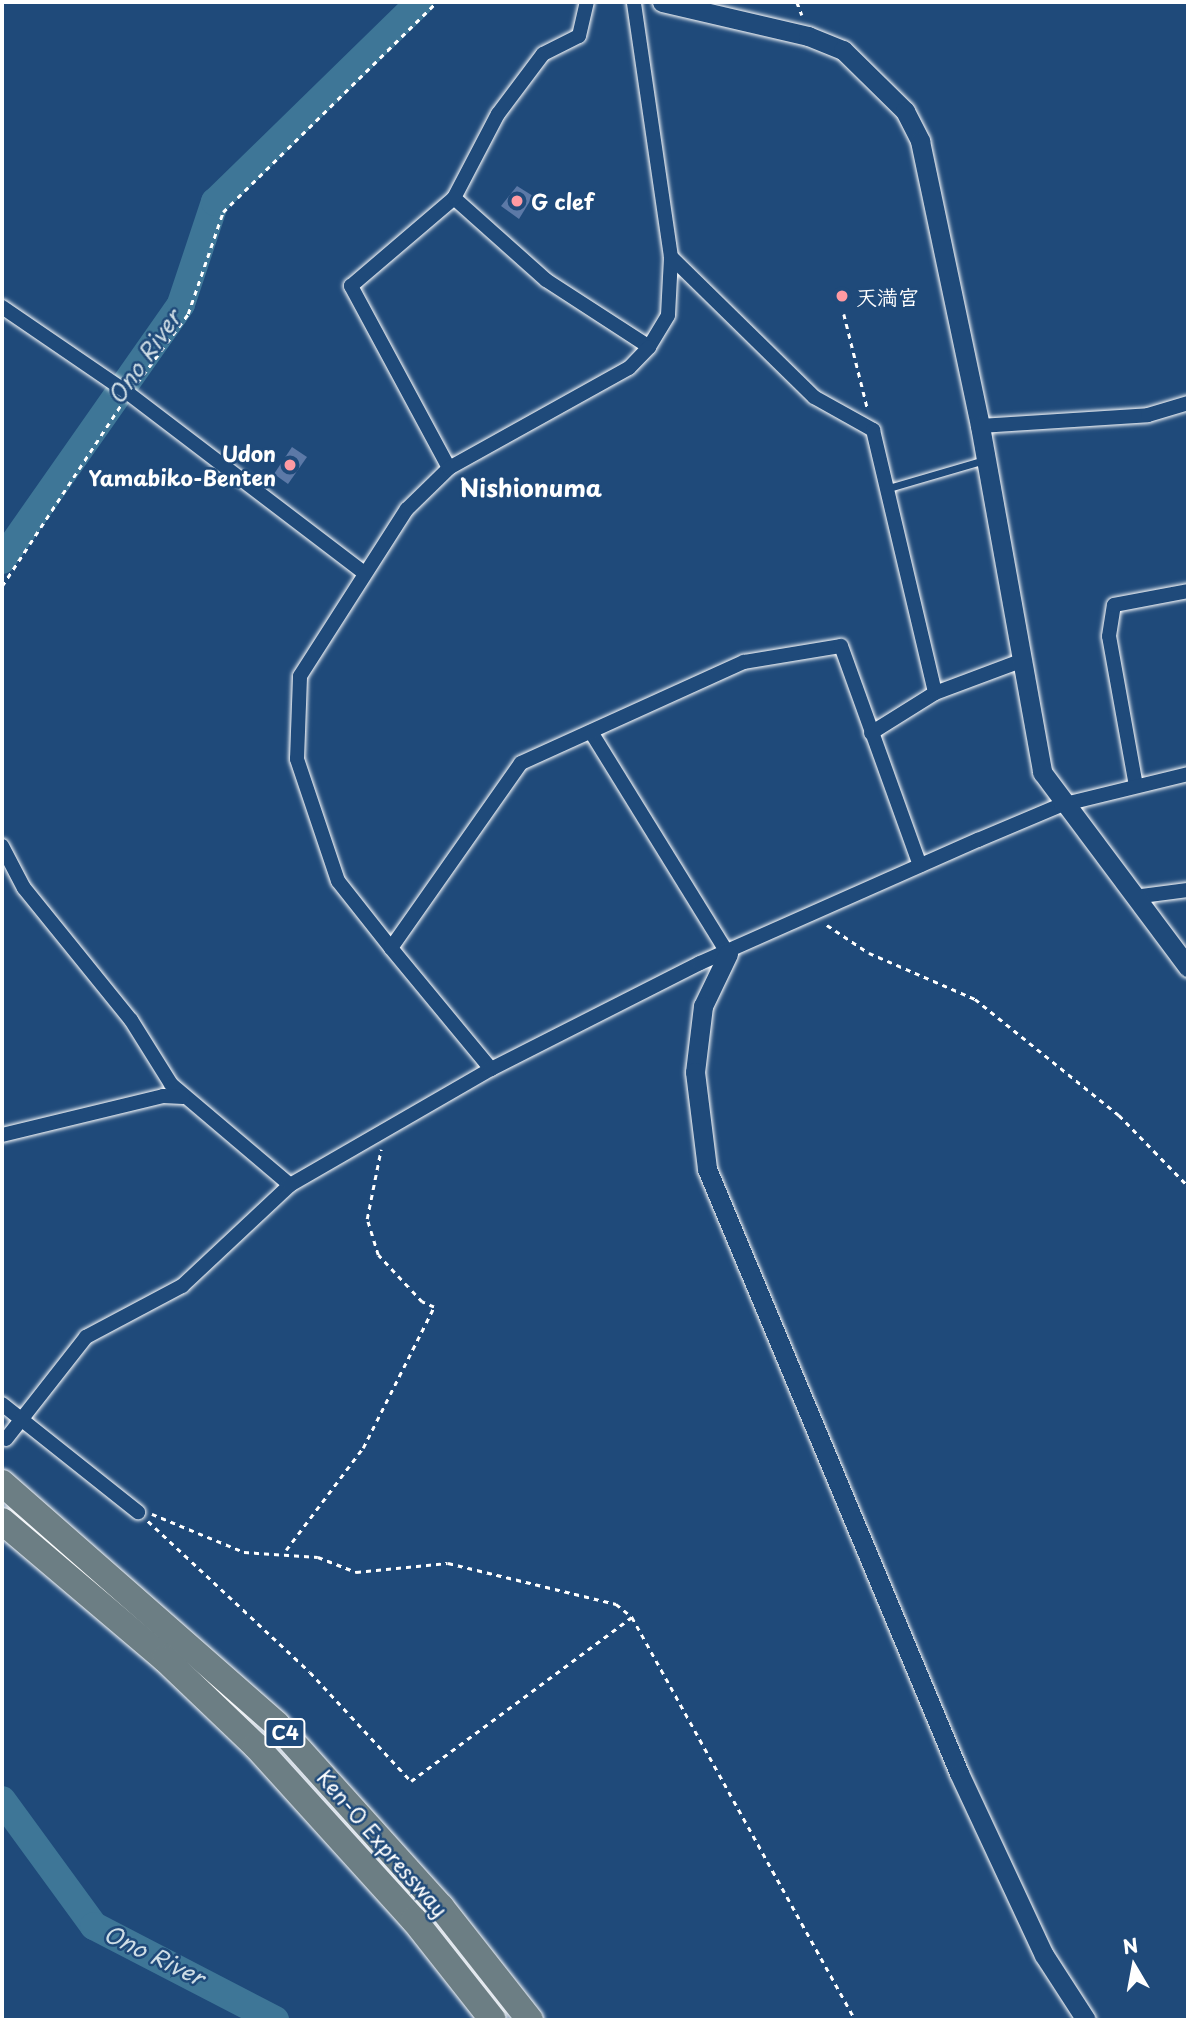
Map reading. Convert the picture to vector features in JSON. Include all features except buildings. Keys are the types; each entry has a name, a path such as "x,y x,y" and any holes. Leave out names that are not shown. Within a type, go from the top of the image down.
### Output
{"highway":[{"name":"Ken-O Expressway","path":"2,1483 277,1726 441,1907 530,2020"},
{"name":"Ken-O Expressway","path":"2,1521 165,1659 256,1746 414,1920 493,2020"}],"street":[{"path":"449,468 351,286 454,198 498,114 542,54 579,36 587,2"},
{"path":"491,1069 338,881 297,759 300,676 363,572 407,509 449,468 629,368 649,347 668,315 671,257 634,2"},
{"path":"662,2 808,36 843,50 888,88 920,141 980,426 1018,662 1042,772 1061,805 1188,967"},
{"path":"454,198 547,280 649,347"},
{"path":"671,257 814,397 873,430 889,488 935,693"},
{"path":"2,307 128,393 363,572"},
{"path":"980,426 1149,415 1188,403"},
{"path":"1136,786 1109,636 1114,605 1188,591"},
{"path":"391,948 521,763 744,662 841,646 920,865"},
{"path":"871,733 935,693 1018,662"},
{"path":"591,732 728,954"},
{"path":"6,1439 86,1337 182,1286 290,1185 386,1133 491,1069 815,913 1061,805 1188,774"},
{"path":"2,846 36,904 131,1020 183,1097 290,1185"},
{"path":"1134,897 1188,890"},
{"path":"728,954 703,1006 695,1072 707,1169 959,1773 1044,1955 1086,2020"},
{"path":"2,1135 163,1096 183,1097"},
{"path":"2,1404 138,1512"}],"lane":[{"path":"889,488 985,460"}],"path":[{"path":"2,586 128,393 188,314 223,212 437,2"},
{"path":"844,314 873,430"},
{"path":"815,913 869,953 975,999 1119,1115 1188,1186"},
{"path":"286,1552 363,1448 434,1307 422,1302 378,1255 368,1219 386,1133"},
{"path":"138,1512 243,1552 286,1552 356,1572 448,1563 603,1599 632,1617 855,2020"},
{"path":"138,1512 310,1672 411,1781 632,1617"}],"waterway":[{"name":"Ono River","path":"2,560 181,304 215,202 420,2"},
{"name":"Ono River","path":"2,1800 94,1926 275,2020"}],"place":[{"name":"G clef","path":"517,201"},
{"name":"天満宮","path":"842,296"},
{"name":"Udon Yamabiko-Benten","path":"290,465"}],"district":[{"name":"Nishionuma","path":"531,488"}]}
